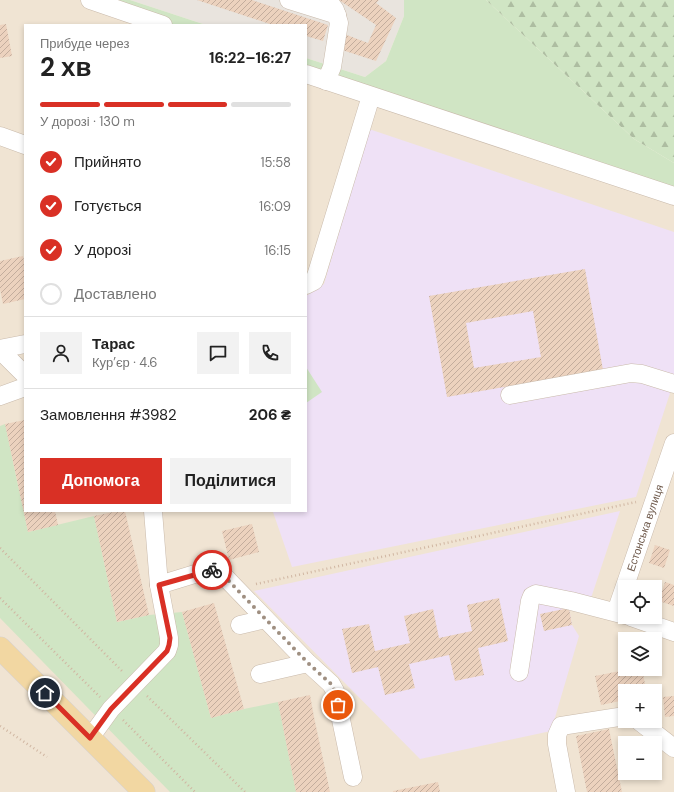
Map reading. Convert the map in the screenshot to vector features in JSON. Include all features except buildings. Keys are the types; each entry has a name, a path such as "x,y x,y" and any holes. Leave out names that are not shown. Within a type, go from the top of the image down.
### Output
{"main road":[{"path":"0,648 144,792"}],"street":[{"path":"90,0 160,24"},
{"path":"289,0 333,8 339,23 333,59 326,81"},
{"path":"307,74 674,196"},
{"path":"307,284 314,280 317,273 371,96"},
{"path":"0,136 24,145"},
{"path":"0,350 24,344"},
{"path":"0,350 24,373"},
{"path":"510,395 631,373 642,374 674,384"},
{"path":"0,396 24,387"},
{"name":"Естонська вулиця","path":"634,580 656,498 674,443"},
{"path":"90,738 111,709 167,651 169,645 170,638 159,585 153,512"},
{"path":"159,585 211,569 218,570 308,663 331,684 335,691 353,778"},
{"path":"519,672 532,596 536,594 618,614"},
{"path":"240,625 265,618"},
{"path":"650,624 674,632"},
{"path":"260,674 308,663"},
{"path":"566,792 557,744 557,735 561,726 618,717"},
{"path":"648,728 674,748"}],"path":[{"path":"236,589 656,498"},
{"path":"0,548 134,684 245,792"},
{"path":"0,598 195,792"},
{"path":"0,726 47,757"}],"shaded area":[{"path":"0,0 90,0 160,24 24,24 24,512 307,512 307,74 674,196 674,792 0,792"},
{"path":"130,0 404,0 404,16 386,61 365,77 307,58 307,24 203,24"},
{"path":"369,129 674,232 674,381 636,497 292,567 273,512 307,512 307,295 324,284"},
{"path":"620,511 590,601 569,608 572,625 579,636 551,731 420,759 254,591"}],"green space":[{"path":"90,0 130,0 203,24 160,24"},
{"path":"404,0 486,0 634,139 674,163 674,196 307,74 307,58 365,77 386,61 404,16"},
{"path":"486,0 674,0 674,163 634,139"},
{"path":"307,369 322,392 307,402"},
{"path":"5,424 28,532 94,516 117,622 149,615 182,612 211,718 278,702 296,792 170,792 0,618 0,426"}],"way so far":[{"path":"212,570 218,570 308,663 331,684 335,691 338,705"}],"route":[{"path":"45,693 90,738 111,709 167,651 170,638 159,585 212,570"}]}
